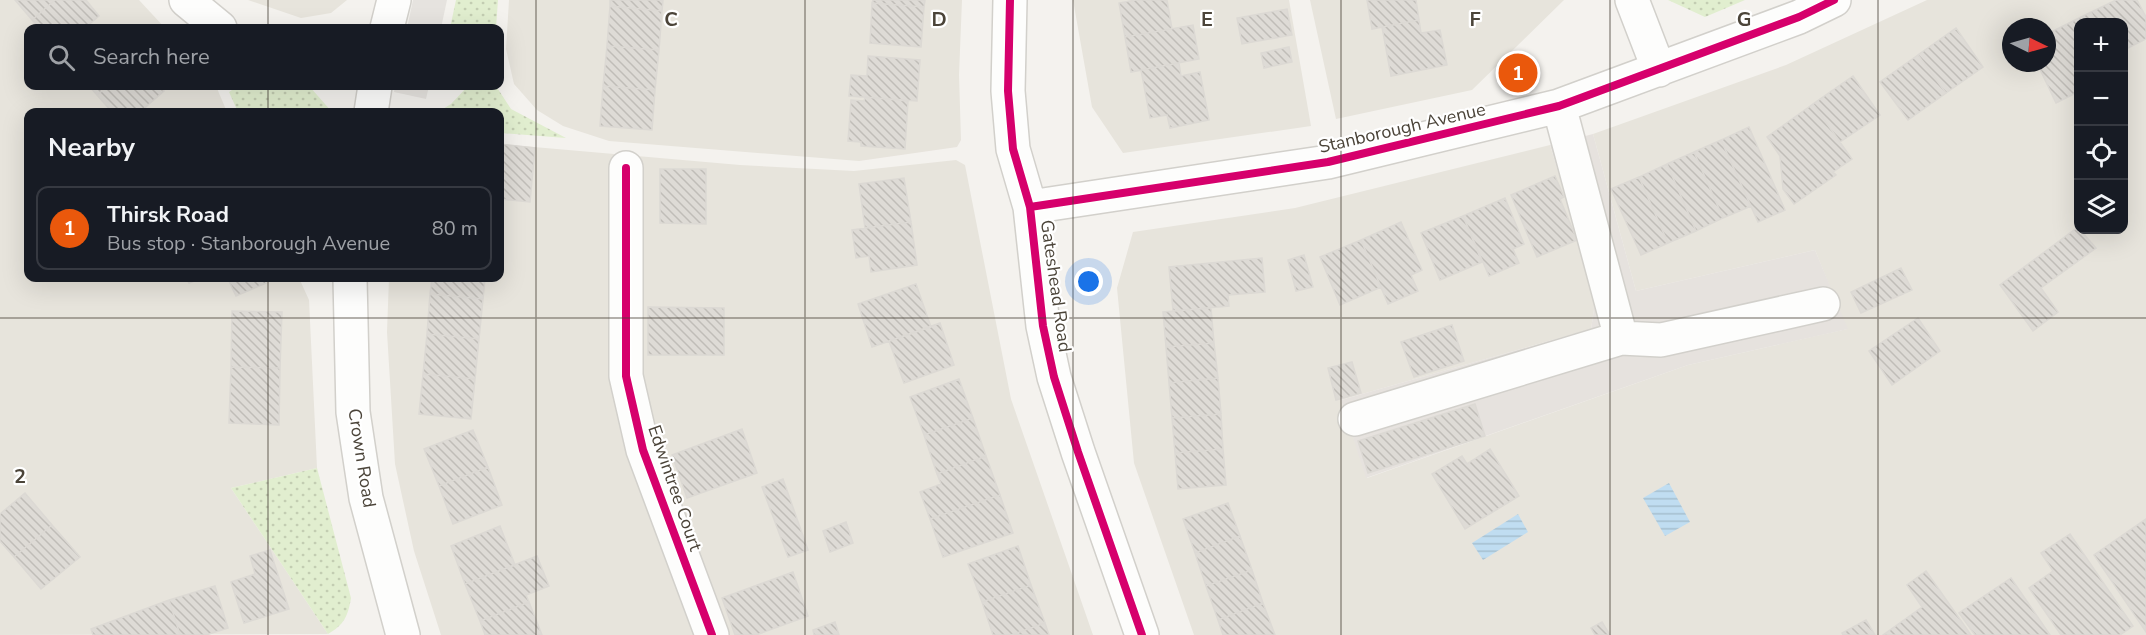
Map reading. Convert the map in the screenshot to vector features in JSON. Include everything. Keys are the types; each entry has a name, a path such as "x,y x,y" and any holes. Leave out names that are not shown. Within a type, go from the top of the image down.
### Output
{"street":[{"path":"186,0 215,24"},
{"path":"388,24 394,0"},
{"name":"Gateshead Road","path":"1010,0 1008,91 1013,149 1030,207 1043,326 1054,377 1078,452 1142,635"},
{"path":"1632,0 1659,70"},
{"name":"Stanborough Avenue","path":"1030,207 1328,162 1559,106 1799,17 1834,0"},
{"path":"372,108 374,90"},
{"path":"1559,106 1622,338"},
{"name":"Edwintree Court","path":"626,168 626,376 643,450 712,635"},
{"name":"Crown Road","path":"350,282 353,412 356,434 366,498 403,635"},
{"path":"1355,419 1622,338 1661,340 1823,304"}],"shaded area":[{"path":"0,0 139,0 161,24 24,24 24,90 218,90 225,108 24,108 24,282 301,282 309,300 317,468 231,488 328,634 0,635"},
{"path":"248,0 347,0 331,13 301,18"},
{"path":"413,0 447,0 442,24 408,24"},
{"path":"509,0 962,0 959,75 961,140 957,147 859,161 609,141 563,126 537,110 514,84 506,49"},
{"path":"1073,0 1289,0 1311,126 1123,153 1092,107"},
{"path":"1310,0 1564,0 1472,90 1336,119"},
{"path":"1927,0 2146,0 2146,635 1194,635 1134,463 1117,288 1133,232 1295,208 1550,145 1596,297 1591,329 1341,400 1367,478 1688,365 1847,329 1815,250 1636,291 1593,134 1786,65"},
{"path":"394,90 428,90 426,99 394,92"},
{"path":"1593,134 1636,291 1815,250 1848,329 1688,365 1366,478 1341,400 1591,329 1596,297 1550,145"},
{"path":"504,144 740,165 854,171 956,160 965,165 1011,399 1093,635 441,635 414,551 395,464 387,332 389,282 504,282"}],"green space":[{"path":"456,0 498,0 496,24 451,24"},
{"path":"1668,0 1745,0 1705,17"},
{"path":"232,90 313,90 328,108 236,108 229,92"},
{"path":"464,90 499,90 511,109 566,138 504,133 504,108 444,108"},
{"path":"317,468 351,598 344,619 328,634 231,488"}],"water":[{"path":"1669,483 1690,522 1665,536 1643,498"},
{"path":"1518,514 1528,532 1483,560 1472,543"}],"building":[{"path":"15,0 55,0 32,20"},
{"path":"55,0 86,0 99,16 90,24 36,24 32,20"},
{"path":"610,0 663,0 662,11 610,6"},
{"path":"873,0 925,0 924,7 872,3"},
{"path":"1136,0 1167,0 1172,29 1125,37 1119,3"},
{"path":"1367,0 1416,0 1419,20 1372,29"},
{"path":"2116,0 2137,0 2146,17 2146,39 2128,48 2128,18 2094,18 2091,12"},
{"path":"872,3 924,7 921,47 870,43"},
{"path":"610,6 662,11 659,50 607,46"},
{"path":"1287,9 1292,35 1242,44 1237,18"},
{"path":"2091,12 2094,18 2079,18"},
{"path":"1419,20 1421,33 1440,30 1447,65 1391,76 1382,27"},
{"path":"2074,20 2074,94 2056,103 2041,72 2056,72 2056,30"},
{"path":"1193,25 1199,59 1131,72 1125,37"},
{"path":"1956,28 1983,67 1946,93 1918,55"},
{"path":"607,46 659,50 655,90 603,86"},
{"path":"1289,47 1292,62 1264,68 1261,53"},
{"path":"1918,55 1946,93 1908,120 1880,82"},
{"path":"868,56 920,60 917,101 849,96 851,75 867,76"},
{"path":"1179,63 1181,76 1200,72 1209,120 1170,128 1167,115 1150,118 1141,70"},
{"path":"1853,76 1880,115 1840,142 1813,104"},
{"path":"603,86 655,90 652,130 600,126"},
{"path":"93,90 103,90 97,95"},
{"path":"103,90 164,91 145,108 108,108 97,95"},
{"path":"865,97 908,101 905,149 861,146 861,142 848,141 851,100 864,101"},
{"path":"1813,104 1852,159 1833,172 1836,175 1794,204 1783,189 1780,156 1767,137"},
{"path":"1749,127 1785,210 1758,222 1721,140"},
{"path":"1721,140 1751,206 1723,218 1694,152"},
{"path":"504,144 535,148 530,202 504,199"},
{"path":"1694,152 1723,218 1696,231 1667,164"},
{"path":"1667,164 1696,231 1668,243 1639,177"},
{"path":"660,169 706,169 706,224 660,223"},
{"path":"1555,176 1564,197 1560,199 1577,240 1537,257 1511,195"},
{"path":"1639,177 1668,243 1641,255 1611,189"},
{"path":"904,178 911,222 865,228 859,184"},
{"path":"1505,198 1524,244 1513,249 1519,263 1489,276 1463,216"},
{"path":"1463,216 1482,262 1440,280 1421,233"},
{"path":"911,222 917,265 871,272 869,256 856,258 852,230"},
{"path":"1401,222 1422,270 1411,275 1418,291 1388,304 1361,240"},
{"path":"2074,230 2074,234 2084,234 2096,248 2041,288 2058,312 2033,331 2000,285"},
{"path":"1361,240 1381,287 1340,305 1320,257"},
{"path":"1304,255 1313,287 1296,291 1288,260"},
{"path":"1262,258 1265,292 1228,295 1229,306 1173,311 1169,267"},
{"path":"1901,268 1912,290 1861,313 1851,292"},
{"path":"229,282 266,282 266,283 236,296"},
{"path":"432,282 485,282 483,299 430,294"},
{"path":"916,284 931,327 872,347 858,304"},
{"path":"430,294 483,299 479,339 427,334"},
{"path":"648,307 724,308 724,355 648,355"},
{"path":"1211,308 1214,343 1166,347 1163,312"},
{"path":"232,311 282,312 280,368 231,367"},
{"path":"1918,318 1940,351 1892,385 1869,351"},
{"path":"940,323 954,365 904,383 889,341"},
{"path":"1452,325 1464,361 1414,377 1401,342"},
{"path":"427,334 479,339 475,379 423,374"},
{"path":"1214,343 1218,378 1169,383 1166,347"},
{"path":"1352,362 1361,393 1336,400 1328,368"},
{"path":"231,367 280,368 279,425 229,423"},
{"path":"423,374 475,379 471,419 419,414"},
{"path":"1218,378 1221,414 1172,418 1169,383"},
{"path":"959,379 973,418 924,435 910,397"},
{"path":"1475,404 1485,436 1368,473 1358,441"},
{"path":"1221,414 1223,449 1175,453 1172,418"},
{"path":"973,418 986,456 937,474 924,435"},
{"path":"742,429 757,473 687,498 672,455"},
{"path":"473,430 488,467 439,486 424,449"},
{"path":"1223,449 1226,485 1178,489 1175,453"},
{"path":"1490,449 1519,496 1465,529 1432,474 1462,456 1467,464"},
{"path":"986,456 1000,495 930,519 920,492 941,484 937,474"},
{"path":"488,467 502,505 453,524 439,486"},
{"path":"783,479 808,550 788,557 762,487"},
{"path":"25,493 52,525 14,557 0,541 0,514"},
{"path":"1000,495 1013,533 943,557 930,519"},
{"path":"1228,503 1240,536 1195,553 1183,519"},
{"path":"2146,519 2146,632 2094,555"},
{"path":"846,522 853,543 830,552 823,531"},
{"path":"52,525 80,557 41,589 14,557"},
{"path":"500,526 515,565 465,584 451,546"},
{"path":"2070,534 2133,626 2120,635 2061,635 2029,588 2053,571 2041,553"},
{"path":"1240,536 1252,570 1206,586 1195,553"},
{"path":"1018,546 1031,585 982,602 968,564"},
{"path":"270,550 289,609 244,623 231,582 255,574 250,556"},
{"path":"537,556 549,586 526,595 529,602 480,621 465,584"},
{"path":"1252,570 1263,603 1218,620 1206,586"},
{"path":"1926,571 1971,635 1883,635 1922,607 1907,585"},
{"path":"793,572 808,616 756,635 735,635 722,598"},
{"path":"2011,578 2050,635 1975,635 1959,613"},
{"path":"1031,585 1045,623 1011,635 993,635 982,602"},
{"path":"215,586 228,628 206,635 180,635 169,600"},
{"path":"169,600 180,635 93,635 91,629"},
{"path":"529,602 542,635 485,635 480,621"},
{"path":"1263,603 1275,635 1223,635 1218,620"},
{"path":"1866,620 1875,635 1843,635 1842,633"},
{"path":"835,622 839,635 814,635 813,630"},
{"path":"1602,622 1610,635 1595,635 1591,628"},
{"path":"1045,623 1049,635 1011,635"}],"cycle path":[{"path":"1010,0 1008,91 1013,149 1030,207 1043,326 1054,377 1078,452 1142,635"},
{"path":"1030,207 1328,162 1559,106 1799,17 1834,0"},
{"path":"626,168 626,376 643,450 712,635"}],"place":[{"name":"Thirsk Road","path":"1518,73"}]}
